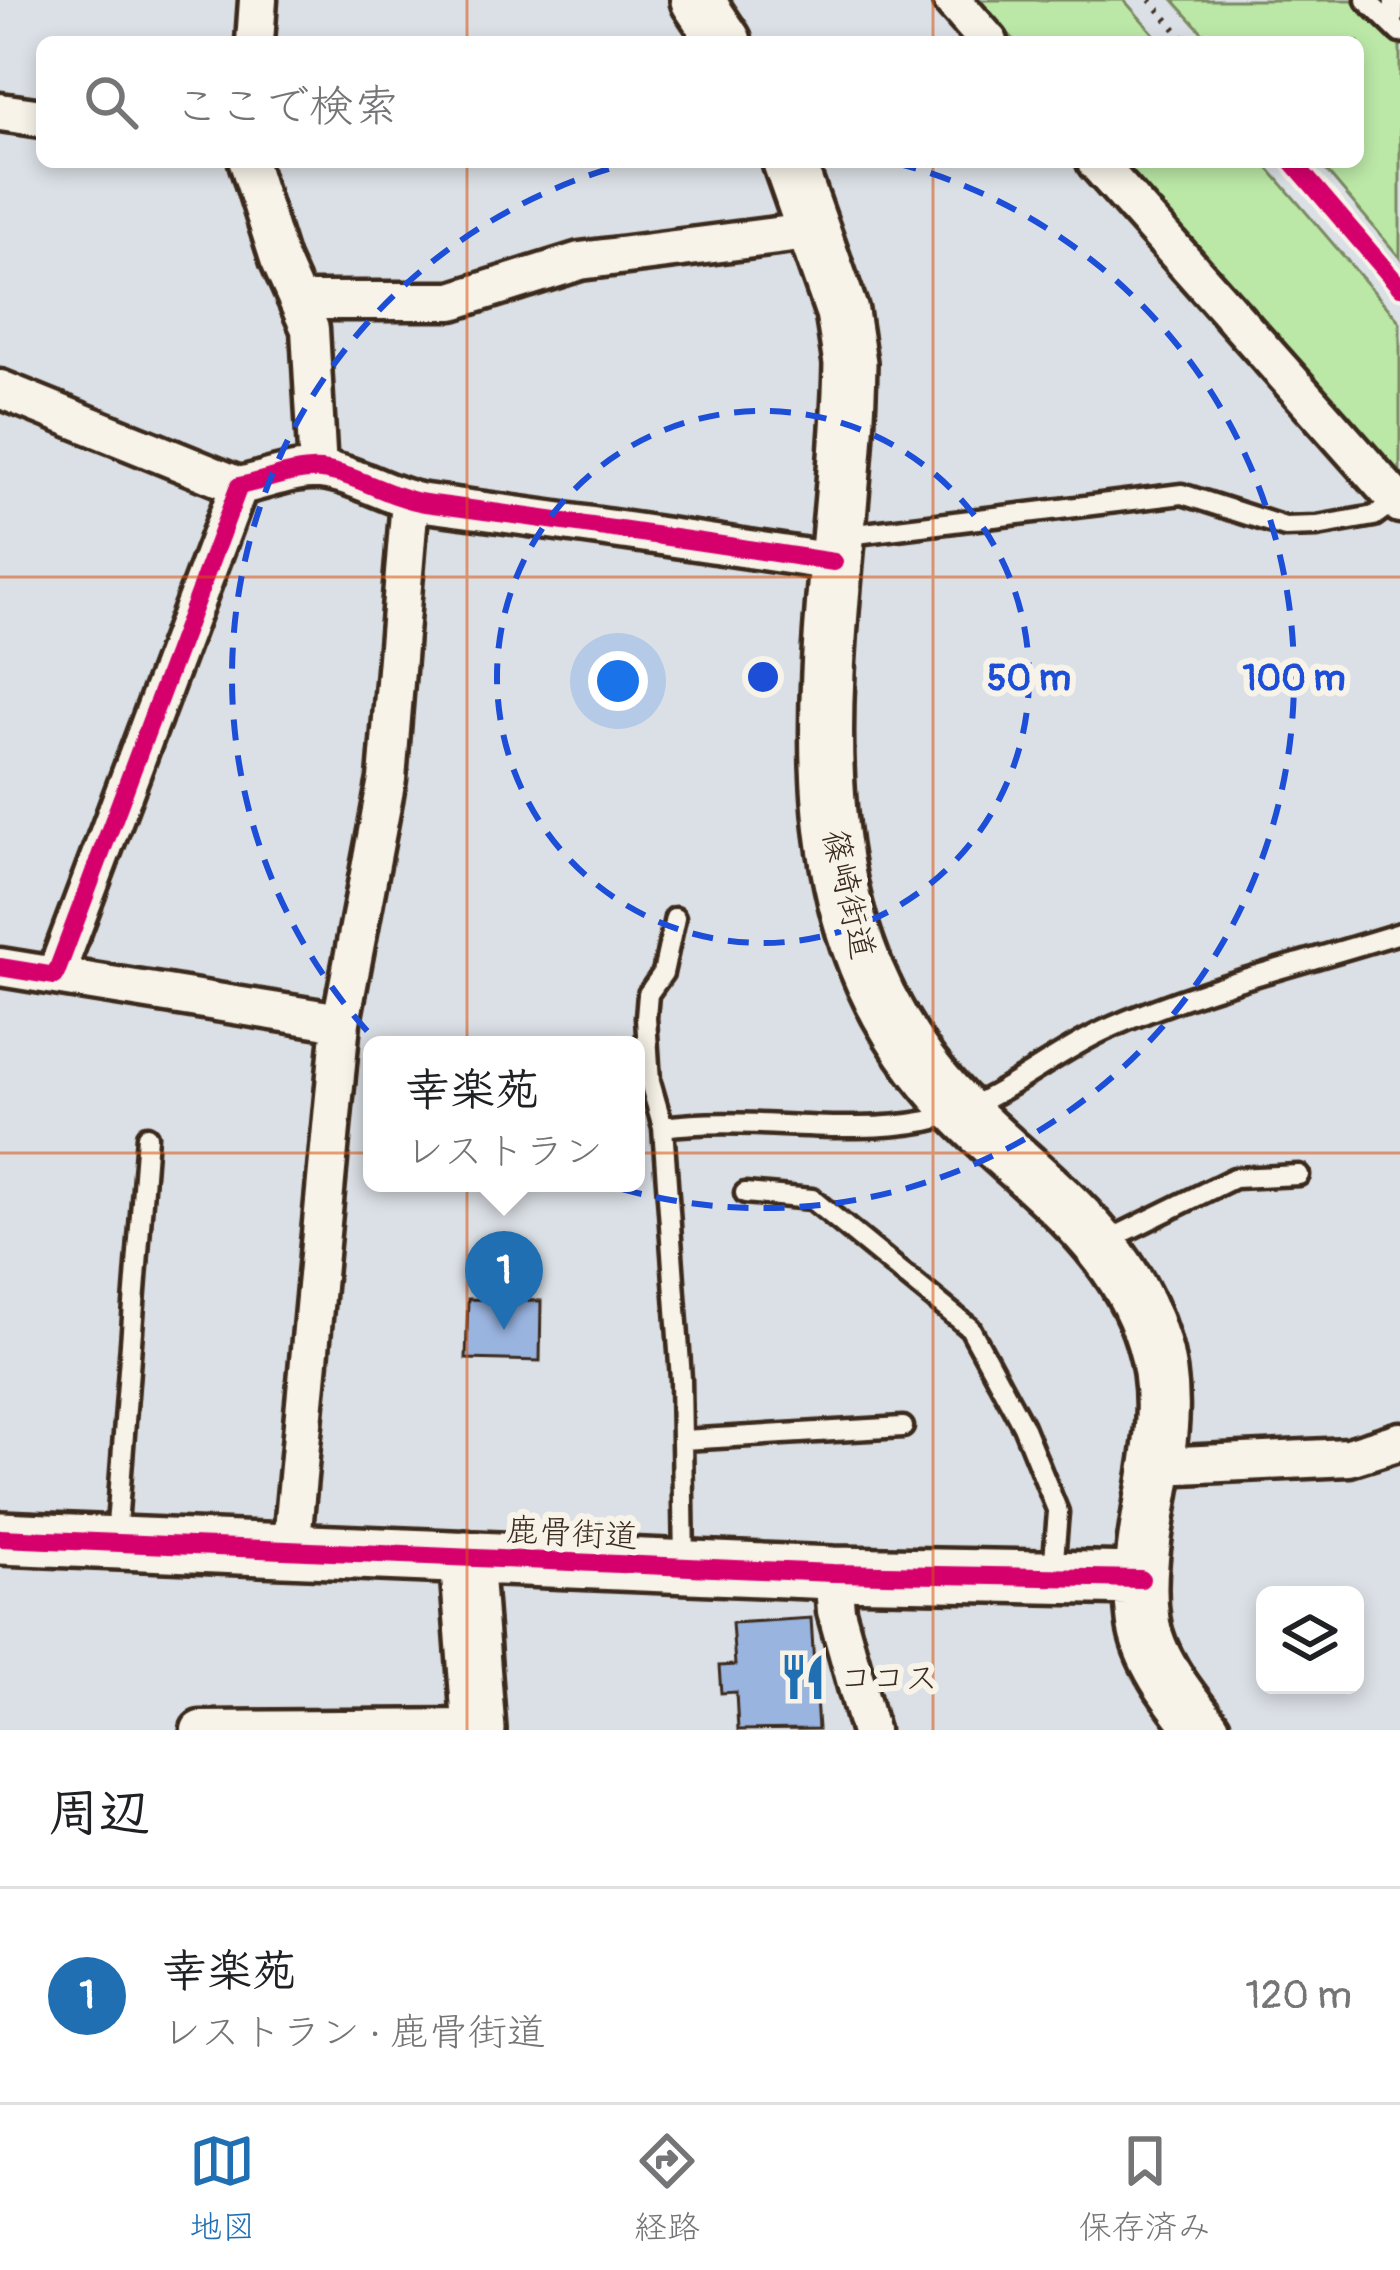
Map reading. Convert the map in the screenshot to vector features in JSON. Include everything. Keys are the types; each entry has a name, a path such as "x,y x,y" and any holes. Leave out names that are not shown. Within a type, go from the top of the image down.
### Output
{"main road":[{"path":"698,0 721,36"},
{"name":"篠崎街道","path":"791,168 842,312 850,363 825,706 840,877 872,983 923,1068 960,1109 1070,1208 1102,1244 1135,1297 1154,1343 1162,1387 1160,1466 1141,1580 1143,1624 1157,1660 1204,1730"},
{"name":"鹿骨街道","path":"0,1538 833,1573 1141,1580"},
{"path":"466,1557 479,1729"}],"street":[{"path":"255,36 258,0"},
{"path":"952,0 984,36"},
{"path":"0,112 36,117"},
{"path":"250,168 279,259 310,329 318,470"},
{"path":"1101,168 1398,502"},
{"path":"299,301 452,301 580,261 816,231"},
{"path":"0,389 239,486 318,470 394,490 410,501 524,513 630,535 836,549"},
{"path":"55,976 239,486"},
{"path":"291,1551 341,1022 387,779 410,501"},
{"path":"0,967 341,1022"},
{"path":"1160,1466 1349,1457 1400,1441"},
{"path":"833,1573 836,1611 869,1730"},
{"path":"200,1730 479,1729"}],"lane":[{"path":"1366,0 1396,28"},
{"path":"1394,0 1396,28"},
{"path":"836,549 1182,494 1285,527 1374,516 1398,502"},
{"path":"675,918 663,973 648,994 646,1018 650,1082 662,1126 683,1440 684,1567"},
{"path":"662,1126 711,1120 926,1121 960,1109 1105,1030 1196,995 1400,933"},
{"path":"115,1543 147,1136"},
{"path":"1102,1244 1234,1178 1299,1175"},
{"path":"745,1193 812,1199 861,1233 938,1307 970,1328 1023,1426 1058,1512 1052,1581"},
{"path":"683,1440 904,1427"}],"path":[{"path":"1150,0 1182,36"},
{"path":"1297,168 1400,287"}],"green space":[{"path":"978,0 1124,0 1156,36 1011,36"},
{"path":"1173,0 1400,0 1400,258 1324,168 1364,168 1364,36 1206,36"},
{"path":"1127,168 1268,168 1400,322 1400,484"}],"building":[{"path":"468,1299 541,1301 540,1361 466,1359"},
{"path":"811,1618 818,1729 738,1730 736,1692 721,1693 719,1666 735,1665 732,1623"}],"cycle path":[{"path":"1298,168 1400,287"},
{"path":"0,967 55,976 239,486 321,470 425,503 834,562"},
{"path":"0,1538 833,1573 1141,1579"}],"place":[{"name":"幸楽苑","path":"504,1330"},
{"name":"ココス","path":"803,1677"}]}
